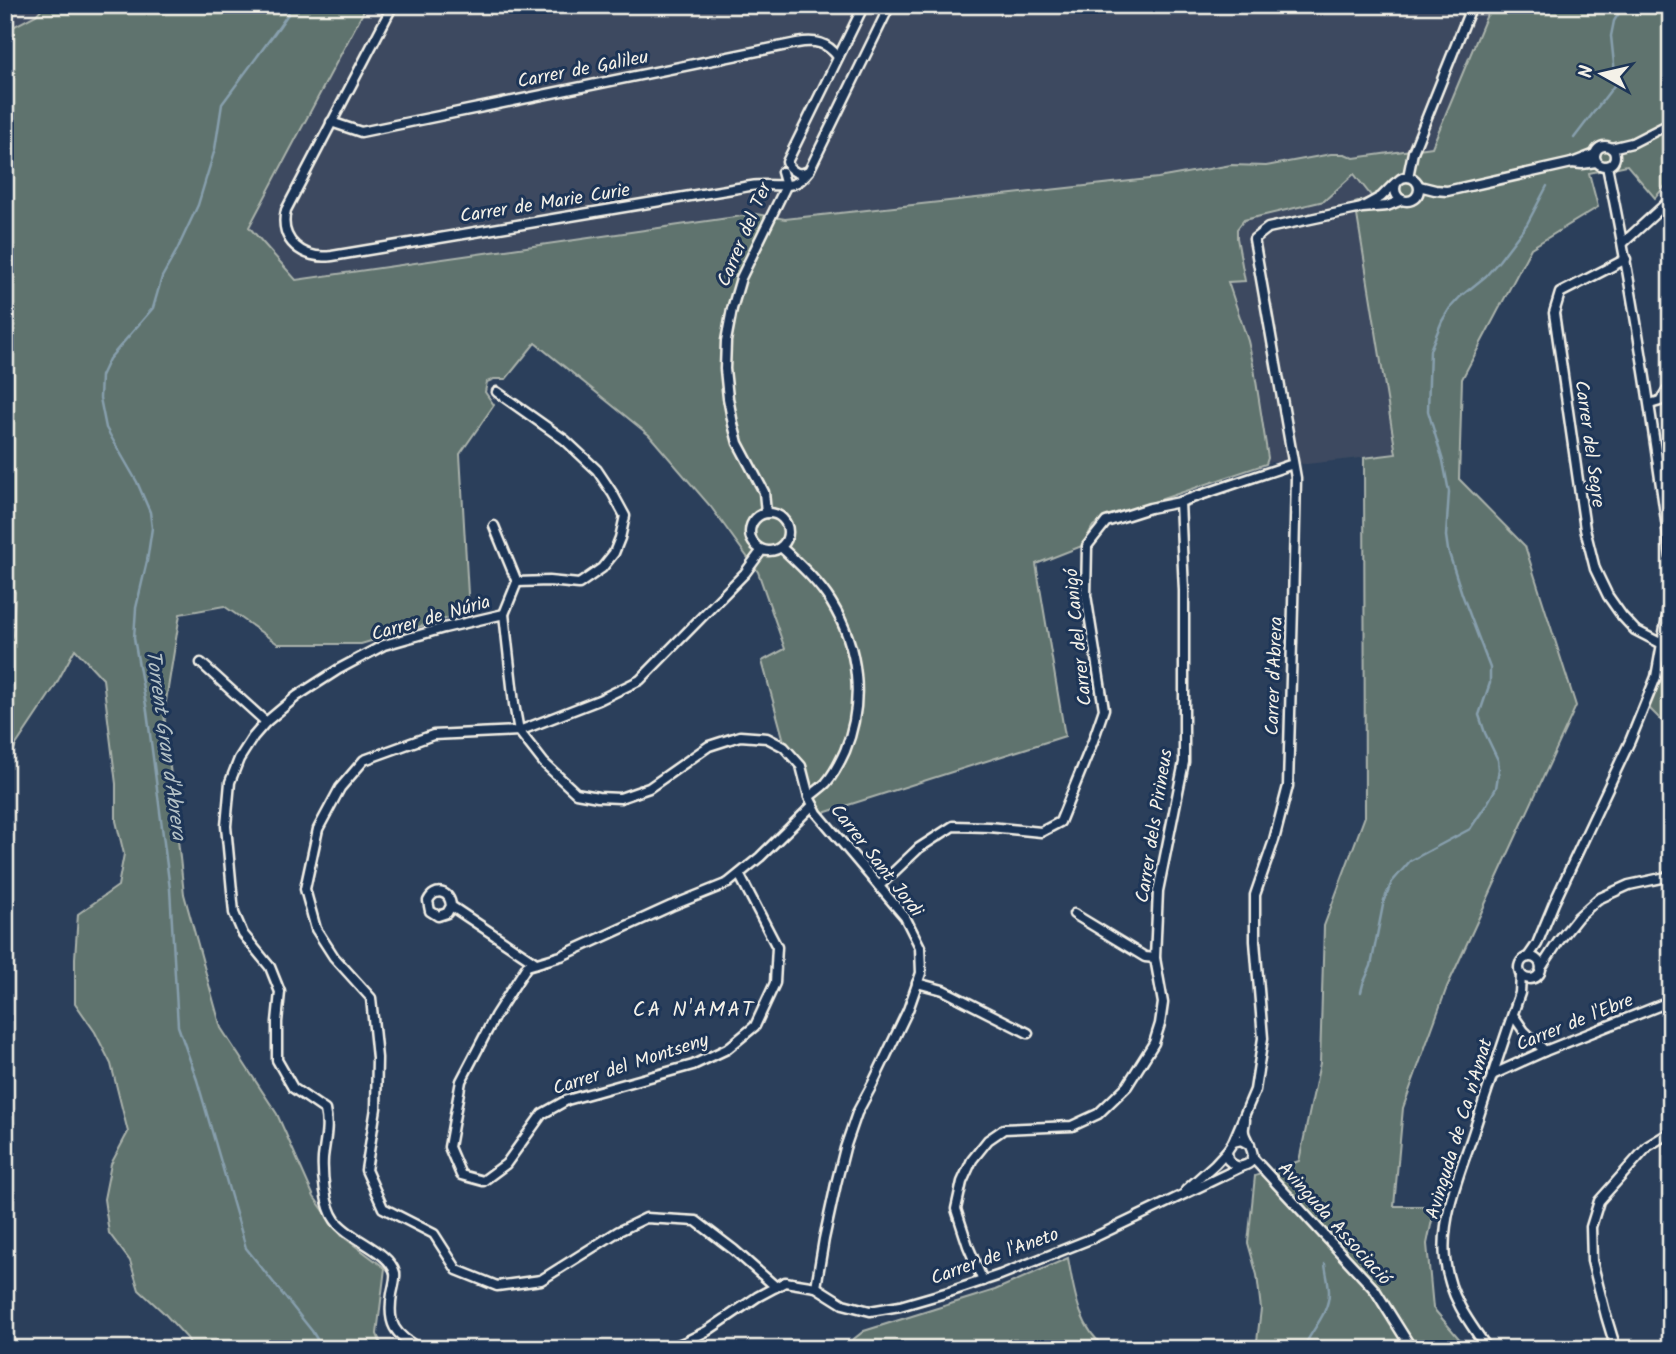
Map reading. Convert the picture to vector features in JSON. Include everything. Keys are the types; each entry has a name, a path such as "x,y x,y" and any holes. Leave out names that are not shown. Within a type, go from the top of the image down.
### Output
{"street":[{"path":"331,122 393,5"},
{"path":"782,172 864,5"},
{"path":"786,186 796,183 809,171 890,5"},
{"path":"1408,177 1413,152 1472,5"},
{"name":"Carrer de Galileu","path":"331,122 361,132 797,43 813,41 824,44 832,48 838,57"},
{"name":"Carrer de Marie Curie","path":"331,122 288,205 284,219 287,233 297,247 314,256 332,256 762,184 782,172"},
{"path":"1595,158 1600,166 1607,166 1632,143 1671,123"},
{"path":"1418,190 1427,194 1435,190 1447,191 1595,158 1601,147 1611,148 1632,143"},
{"path":"1611,148 1615,157"},
{"path":"787,162 789,167 798,173 809,171"},
{"path":"1607,166 1626,259 1650,404 1671,557"},
{"name":"Carrer del Ter","path":"766,513 764,492 738,443 733,424 725,369 726,341 741,278 786,186 782,172"},
{"path":"1402,177 1415,180 1418,190 1413,199 1387,206 1362,208 1381,197 1402,177"},
{"path":"1397,181 1395,192 1402,200"},
{"name":"Carrer de Marie Curie","path":"762,184 786,186"},
{"path":"1623,243 1671,199"},
{"name":"Carrer d'Abrera","path":"1233,1142 1255,1090 1263,1038 1255,941 1255,895 1274,840 1288,786 1296,478 1254,239 1268,228 1362,208"},
{"name":"Carrer del Segre","path":"1626,259 1560,293 1555,313 1585,529 1595,569 1608,596 1622,616 1635,630 1662,644"},
{"path":"1650,404 1660,401 1671,384"},
{"path":"497,392 565,440 597,470 625,516 614,553 602,568 579,584 517,582"},
{"name":"Carrer del Canigó","path":"879,886 919,848 953,826 1041,832 1060,822 1104,709 1086,595 1087,546 1106,522 1180,502 1293,464"},
{"name":"Carrer dels Pirineus","path":"983,1281 956,1209 962,1182 972,1160 988,1140 1004,1129 1072,1126 1098,1114 1127,1086 1154,1043 1160,1024 1163,1003 1155,958 1158,891 1184,762 1184,591 1180,502"},
{"path":"766,513 778,516 786,524 787,537 781,547 772,551 762,550 752,542 749,530 755,519 766,513"},
{"path":"494,526 517,582 504,614"},
{"name":"Carrer del Montseny","path":"739,874 777,947 775,983 755,1026 727,1049 693,1065 567,1100 542,1114 506,1164 483,1181 461,1175 449,1147 461,1081 495,1016 527,966 561,956 728,883 811,801 831,777 849,741 857,698 855,665 848,636 833,604 813,578 781,547"},
{"path":"762,550 745,573 640,680 599,701 519,731 433,735 365,761 341,788 318,829 305,889 316,929 334,957 371,998 377,1058 376,1108 366,1170 383,1208 434,1234 457,1270 497,1286 541,1280 619,1231 646,1218 696,1221 776,1287"},
{"path":"1537,944 1539,974 1533,979 1524,978 1519,971 1520,964 1537,944 1630,741 1656,677 1669,620 1671,584"},
{"name":"Carrer Sant Jordi","path":"504,614 519,731 544,763 576,793 620,798 649,788 709,746 740,736 767,738 784,747 801,766 817,813 905,917 920,947 920,973 908,1010 856,1112 836,1184 816,1287"},
{"name":"Carrer de Núria","path":"421,1349 404,1340 392,1325 390,1309 395,1274 388,1259 335,1221 326,1199 323,1160 328,1124 325,1110 292,1088 277,1060 280,992 270,967 243,934 234,913 226,826 230,782 239,760 266,722 307,689 340,668 384,645 504,614"},
{"path":"201,663 266,722"},
{"path":"1540,964 1578,916 1598,899 1629,885 1671,876"},
{"path":"451,906 536,964"},
{"path":"1074,914 1145,957 1155,958"},
{"path":"1528,957 1532,956 1540,964"},
{"name":"Avinguda de Ca n'Amat","path":"1488,1349 1458,1306 1445,1260 1444,1237 1462,1165 1520,993 1521,975"},
{"name":"Avinguda de Ca n'Amat","path":"1520,993 1533,979"},
{"path":"918,983 943,990 1028,1033"},
{"name":"Carrer de l'Ebre","path":"1492,1075 1671,1001"},
{"path":"1513,1015 1524,1031 1545,1051"},
{"name":"Carrer d'Abrera","path":"1246,1110 1244,1133 1250,1145"},
{"path":"1616,1349 1592,1261 1591,1227 1599,1201 1648,1146 1671,1132"},
{"path":"1241,1140 1250,1145 1252,1157 1247,1164 1235,1166 1228,1160 1228,1146 1233,1142 1241,1140"},
{"name":"Carrer de l'Aneto","path":"1180,1196 1227,1151"},
{"name":"Avinguda Associació","path":"1252,1157 1374,1290 1412,1349"},
{"name":"Carrer de l'Aneto","path":"816,1287 842,1304 870,1311 900,1306 983,1281 1093,1238 1243,1166"},
{"path":"667,1349 707,1331 757,1297 785,1282 816,1287"}],"shaded area":[{"path":"5,5 45,5 36,15 5,31"},
{"path":"367,5 1491,5 1432,147 1353,158 1345,154 1331,154 1266,166 1231,165 1158,178 785,219 755,214 296,280 248,227"},
{"path":"1354,173 1372,197 1356,203 1396,454 1307,464 1266,464 1268,458 1254,368 1228,281 1245,281 1237,229 1244,220 1324,201"}],"green space":[{"path":"45,5 367,5 249,227 296,280 756,214 785,219 1158,178 1231,165 1266,166 1331,154 1345,154 1354,158 1432,147 1491,5 1671,5 1671,179 1655,198 1627,165 1589,173 1598,207 1531,248 1462,379 1459,479 1525,546 1576,706 1447,987 1403,1108 1394,1206 1435,1206 1427,1244 1433,1308 1468,1349 1256,1349 1261,1309 1257,1275 1248,1243 1255,1176 1299,1161 1320,1063 1324,926 1365,816 1364,458 1396,454 1355,203 1372,197 1354,174 1324,201 1244,220 1237,229 1245,281 1228,282 1254,368 1268,458 1266,464 1106,517 1093,526 1082,546 1036,564 1065,736 823,813 816,802 803,762 784,741 762,661 785,649 758,572 711,507 649,435 535,343 506,379 487,382 485,392 494,405 460,454 469,612 361,644 278,644 224,606 180,614 164,713 184,894 221,1028 277,1114 314,1197 342,1236 385,1268 377,1334 383,1349 193,1349 187,1338 139,1290 130,1261 109,1233 104,1199 111,1164 128,1132 111,1064 95,1032 75,1003 75,958 78,914 118,886 124,854 116,821 116,784 103,679 75,649 54,688 16,745 5,768 5,651 13,635 15,592 5,583 5,31 36,15"},
{"path":"1671,644 1671,730 1649,708"},
{"path":"1068,1258 1083,1319 1097,1340 1107,1349 841,1349 864,1331 995,1290"}],"waterway":[{"name":"Torrent Gran d'Abrera","path":"289,5 288,14 222,104 215,149 198,205 162,277 153,308 109,359 101,376 100,398 106,428 137,482 150,512 152,528 136,608 134,638 147,711 170,889 178,1026 197,1080 246,1248 312,1331 323,1349"},
{"path":"1574,138 1616,83 1611,36 1614,21 1624,5"},
{"path":"1361,992 1371,966 1384,900 1392,882 1410,861 1470,829 1496,788 1498,760 1479,715 1490,683 1490,668 1448,550 1446,536 1449,492 1428,411 1430,350 1450,308 1499,261 1527,224 1547,186"},
{"path":"1303,1349 1326,1308 1329,1289 1325,1264"}],"district":[{"name":"CA N'AMAT","path":"694,1010"}]}
